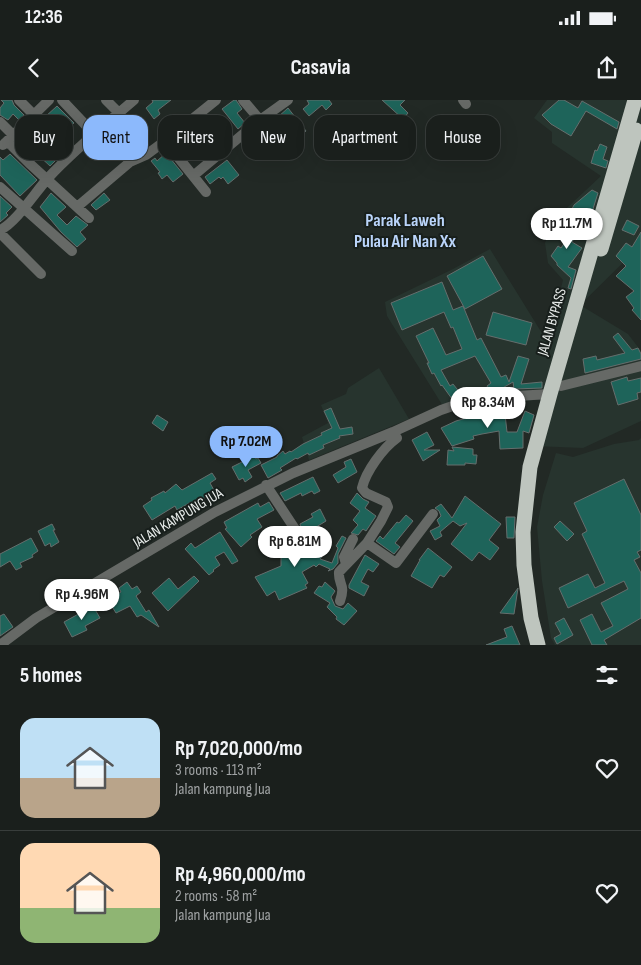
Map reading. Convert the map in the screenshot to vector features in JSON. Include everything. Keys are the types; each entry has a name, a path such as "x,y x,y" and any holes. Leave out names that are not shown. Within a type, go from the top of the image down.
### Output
{"highway":[{"name":"JALAN BYPASS","path":"548,645 531,585 523,532 524,508 530,467 556,390 611,198 635,100"},
{"name":"JALAN BYPASS","path":"611,198 641,114"},
{"name":"JALAN BYPASS","path":"531,585 531,618 538,645"}],"street":[{"path":"19,100 34,115 50,100"},
{"path":"62,100 83,122"},
{"path":"106,100 118,113"},
{"path":"116,115 134,100"},
{"path":"197,115 216,100"},
{"path":"243,100 256,115"},
{"path":"267,115 288,100"},
{"path":"0,122 14,135 3,145"},
{"path":"193,176 242,135"},
{"path":"3,145 10,144 89,218"},
{"path":"73,152 83,144"},
{"path":"77,207 130,162 158,146"},
{"path":"41,274 1,236 6,226 46,179 65,160"},
{"path":"180,160 206,192"},
{"path":"0,188 72,251"},
{"name":"JALAN KAMPUNG JUA","path":"2,643 36,618 215,512 266,485 325,458 467,401 556,390 641,366"},
{"path":"340,601 343,589 338,574 367,544 381,522 388,505 381,498 366,492 362,485 384,448 397,438 393,432"},
{"path":"266,485 295,529 295,539"},
{"path":"367,544 396,563 433,514"},
{"path":"346,564 344,557 354,539"}],"shaded area":[{"path":"547,100 641,100 641,245 580,305 628,334 641,351 641,421 583,448 534,446 542,399 446,411 387,316 385,302 490,249 548,343 563,280 548,263 545,243 554,220 601,176 552,143 552,132 534,118"},
{"path":"379,368 409,419 309,460 302,437 328,423 321,405 346,394 348,388"},
{"path":"641,438 641,645 555,645 551,638 542,581 537,527 543,495 556,453 573,457"}],"building":[{"path":"1,100 12,100 14,105 24,115 15,116 13,114 8,120 0,115 0,108 4,103"},
{"path":"152,100 171,100 158,110 160,114 154,119 146,108 153,102"},
{"path":"236,100 242,109 237,113 242,119 242,126 238,129 232,122 232,115 227,115 222,109"},
{"path":"307,100 329,100 332,104 326,110 322,105 309,116 303,109 309,104"},
{"path":"382,100 405,100 400,105 408,113 406,115 399,115"},
{"path":"559,100 564,100 578,108 582,101 619,122 617,129 586,111 571,136 551,124 542,115"},
{"path":"57,106 66,115 47,115"},
{"path":"288,108 293,115 280,115"},
{"path":"600,144 607,147 603,159 608,161 606,168 591,163 595,150 597,151"},
{"path":"10,154 37,180 20,196 0,175 0,157 3,160"},
{"path":"155,158 157,161 172,160 183,174 173,182 167,175 162,179 158,173 160,172 151,161"},
{"path":"44,160 56,160 50,166"},
{"path":"227,160 239,175 228,184 223,177 221,179 219,177 210,184 205,177"},
{"path":"592,190 598,193 592,212 588,211 583,221 569,215 574,205"},
{"path":"51,193 66,207 57,215 67,225 76,216 88,225 80,232 86,239 77,247 61,232 40,207"},
{"path":"104,193 110,200 96,210 91,205"},
{"path":"0,196 12,207 6,213 8,215 0,222"},
{"path":"562,217 580,230 572,242 582,248 568,267 576,270 571,289 568,288 571,278 557,265 551,256 558,246 561,248 570,235 556,225"},
{"path":"627,220 639,226 634,235 622,230"},
{"path":"641,232 641,320 632,310 634,308 626,297 634,291 616,276 626,266 616,256 626,243 632,247"},
{"path":"483,256 502,289 465,309 447,276"},
{"path":"442,282 453,310 463,306 477,340 481,338 501,377 506,375 509,382 518,356 529,359 521,384 542,382 542,388 514,389 513,382 499,390 490,391 487,386 491,383 475,356 441,370 450,386 453,384 461,394 452,399 441,386 434,373 432,374 427,363 429,363 416,336 433,328 446,355 462,349 453,327 451,328 444,312 402,330 391,303"},
{"path":"493,312 532,323 526,345 486,335"},
{"path":"618,333 632,350 638,348 641,359 585,373 583,359 596,356 597,360 625,353 613,337"},
{"path":"627,377 628,381 641,378 641,392 637,393 638,399 618,405 611,382"},
{"path":"331,408 340,429 352,427 353,434 339,436 340,438 323,445 324,448 309,455 308,453 296,458 280,468 282,470 268,478 261,465 277,457 283,451 285,454 291,452 332,428 324,411"},
{"path":"493,408 494,415 505,414 507,432 517,432 525,411 534,415 529,433 523,431 523,448 500,449 499,431 473,436 474,439 452,446 441,428 456,421 484,413 483,409"},
{"path":"157,415 168,422 163,431 152,423"},
{"path":"427,432 434,445 424,450 440,450 423,461 412,440"},
{"path":"452,447 473,449 473,455 477,455 476,464 447,465 448,450 454,451"},
{"path":"254,456 261,463 248,470 252,477 245,482 243,478 239,480 232,467"},
{"path":"351,459 357,472 338,483 333,475 346,467 344,462"},
{"path":"212,473 216,479 210,483 215,492 197,502 200,507 195,510 191,502 177,510 175,506 152,520 143,506 152,500 151,498 164,491 165,493 176,484 182,490"},
{"path":"313,477 320,491 314,494 312,491 302,496 301,493 285,501 280,493"},
{"path":"624,479 641,515 641,550 637,552 640,557 634,560 641,573 641,618 604,640 607,645 592,645 580,620 592,614 601,632 613,626 601,603 628,589 624,581 568,608 559,588 588,574 595,588 605,583 582,534 587,531 574,503"},
{"path":"357,493 369,502 365,508 376,516 366,531 363,529 358,535 351,533 358,525 353,520 360,511 350,503"},
{"path":"465,496 501,524 489,540 499,548 490,560 479,552 472,561 451,544 467,523 460,526 453,521 440,532 442,536 435,540 430,531 440,526 437,520 441,516 435,508 441,504 452,518"},
{"path":"269,502 274,510 257,519 262,527 250,535 252,537 241,547 225,529 227,528 224,522 258,503 260,507"},
{"path":"320,509 326,521 303,535 300,524 313,517 311,514"},
{"path":"406,515 413,521 395,543 400,547 394,554 376,541 380,536 383,539 397,522 399,523"},
{"path":"506,517 515,517 514,538 507,538"},
{"path":"560,521 574,534 567,541 554,527"},
{"path":"52,524 59,542 51,547 50,543 45,546 38,531"},
{"path":"220,532 238,561 232,564 224,552 215,557 220,565 209,575 185,549 191,543 195,548"},
{"path":"288,535 289,542 294,546 294,551 299,548 302,554 319,535 325,541 321,546 324,549 319,554 322,557 320,559 332,563 338,548 336,546 342,536 346,538 338,554 338,563 333,569 328,571 330,569 319,564 316,567 314,565 302,572 308,583 305,585 307,588 279,600 275,591 267,596 255,577 281,566 281,549 284,549 282,536"},
{"path":"31,538 38,551 32,555 33,557 20,563 22,567 16,570 10,561 0,567 0,554"},
{"path":"428,548 452,567 444,577 440,575 432,588 411,576"},
{"path":"365,555 379,564 373,572 368,569 361,582 369,586 364,596 349,588 349,585"},
{"path":"194,576 199,581 168,611 152,593 169,578 178,589"},
{"path":"127,582 132,589 137,586 141,592 136,596 146,612 149,610 159,627 141,615 137,617 130,606 116,613 108,600 121,592 119,588"},
{"path":"325,582 335,591 331,597 335,606 343,609 348,603 357,611 344,625 336,619 337,617 327,607 330,603 314,593"},
{"path":"518,588 514,614 500,613"},
{"path":"93,606 100,618 85,626 87,630 72,637 64,622"},
{"path":"4,614 13,627 0,636 0,616"},
{"path":"564,618 573,635 557,644 554,638 561,634 555,623"},
{"path":"512,626 520,645 486,645 507,637 504,629"}],"district":[{"name":"Parak Laweh Pulau Air Nan Xx","path":"405,230"}]}
